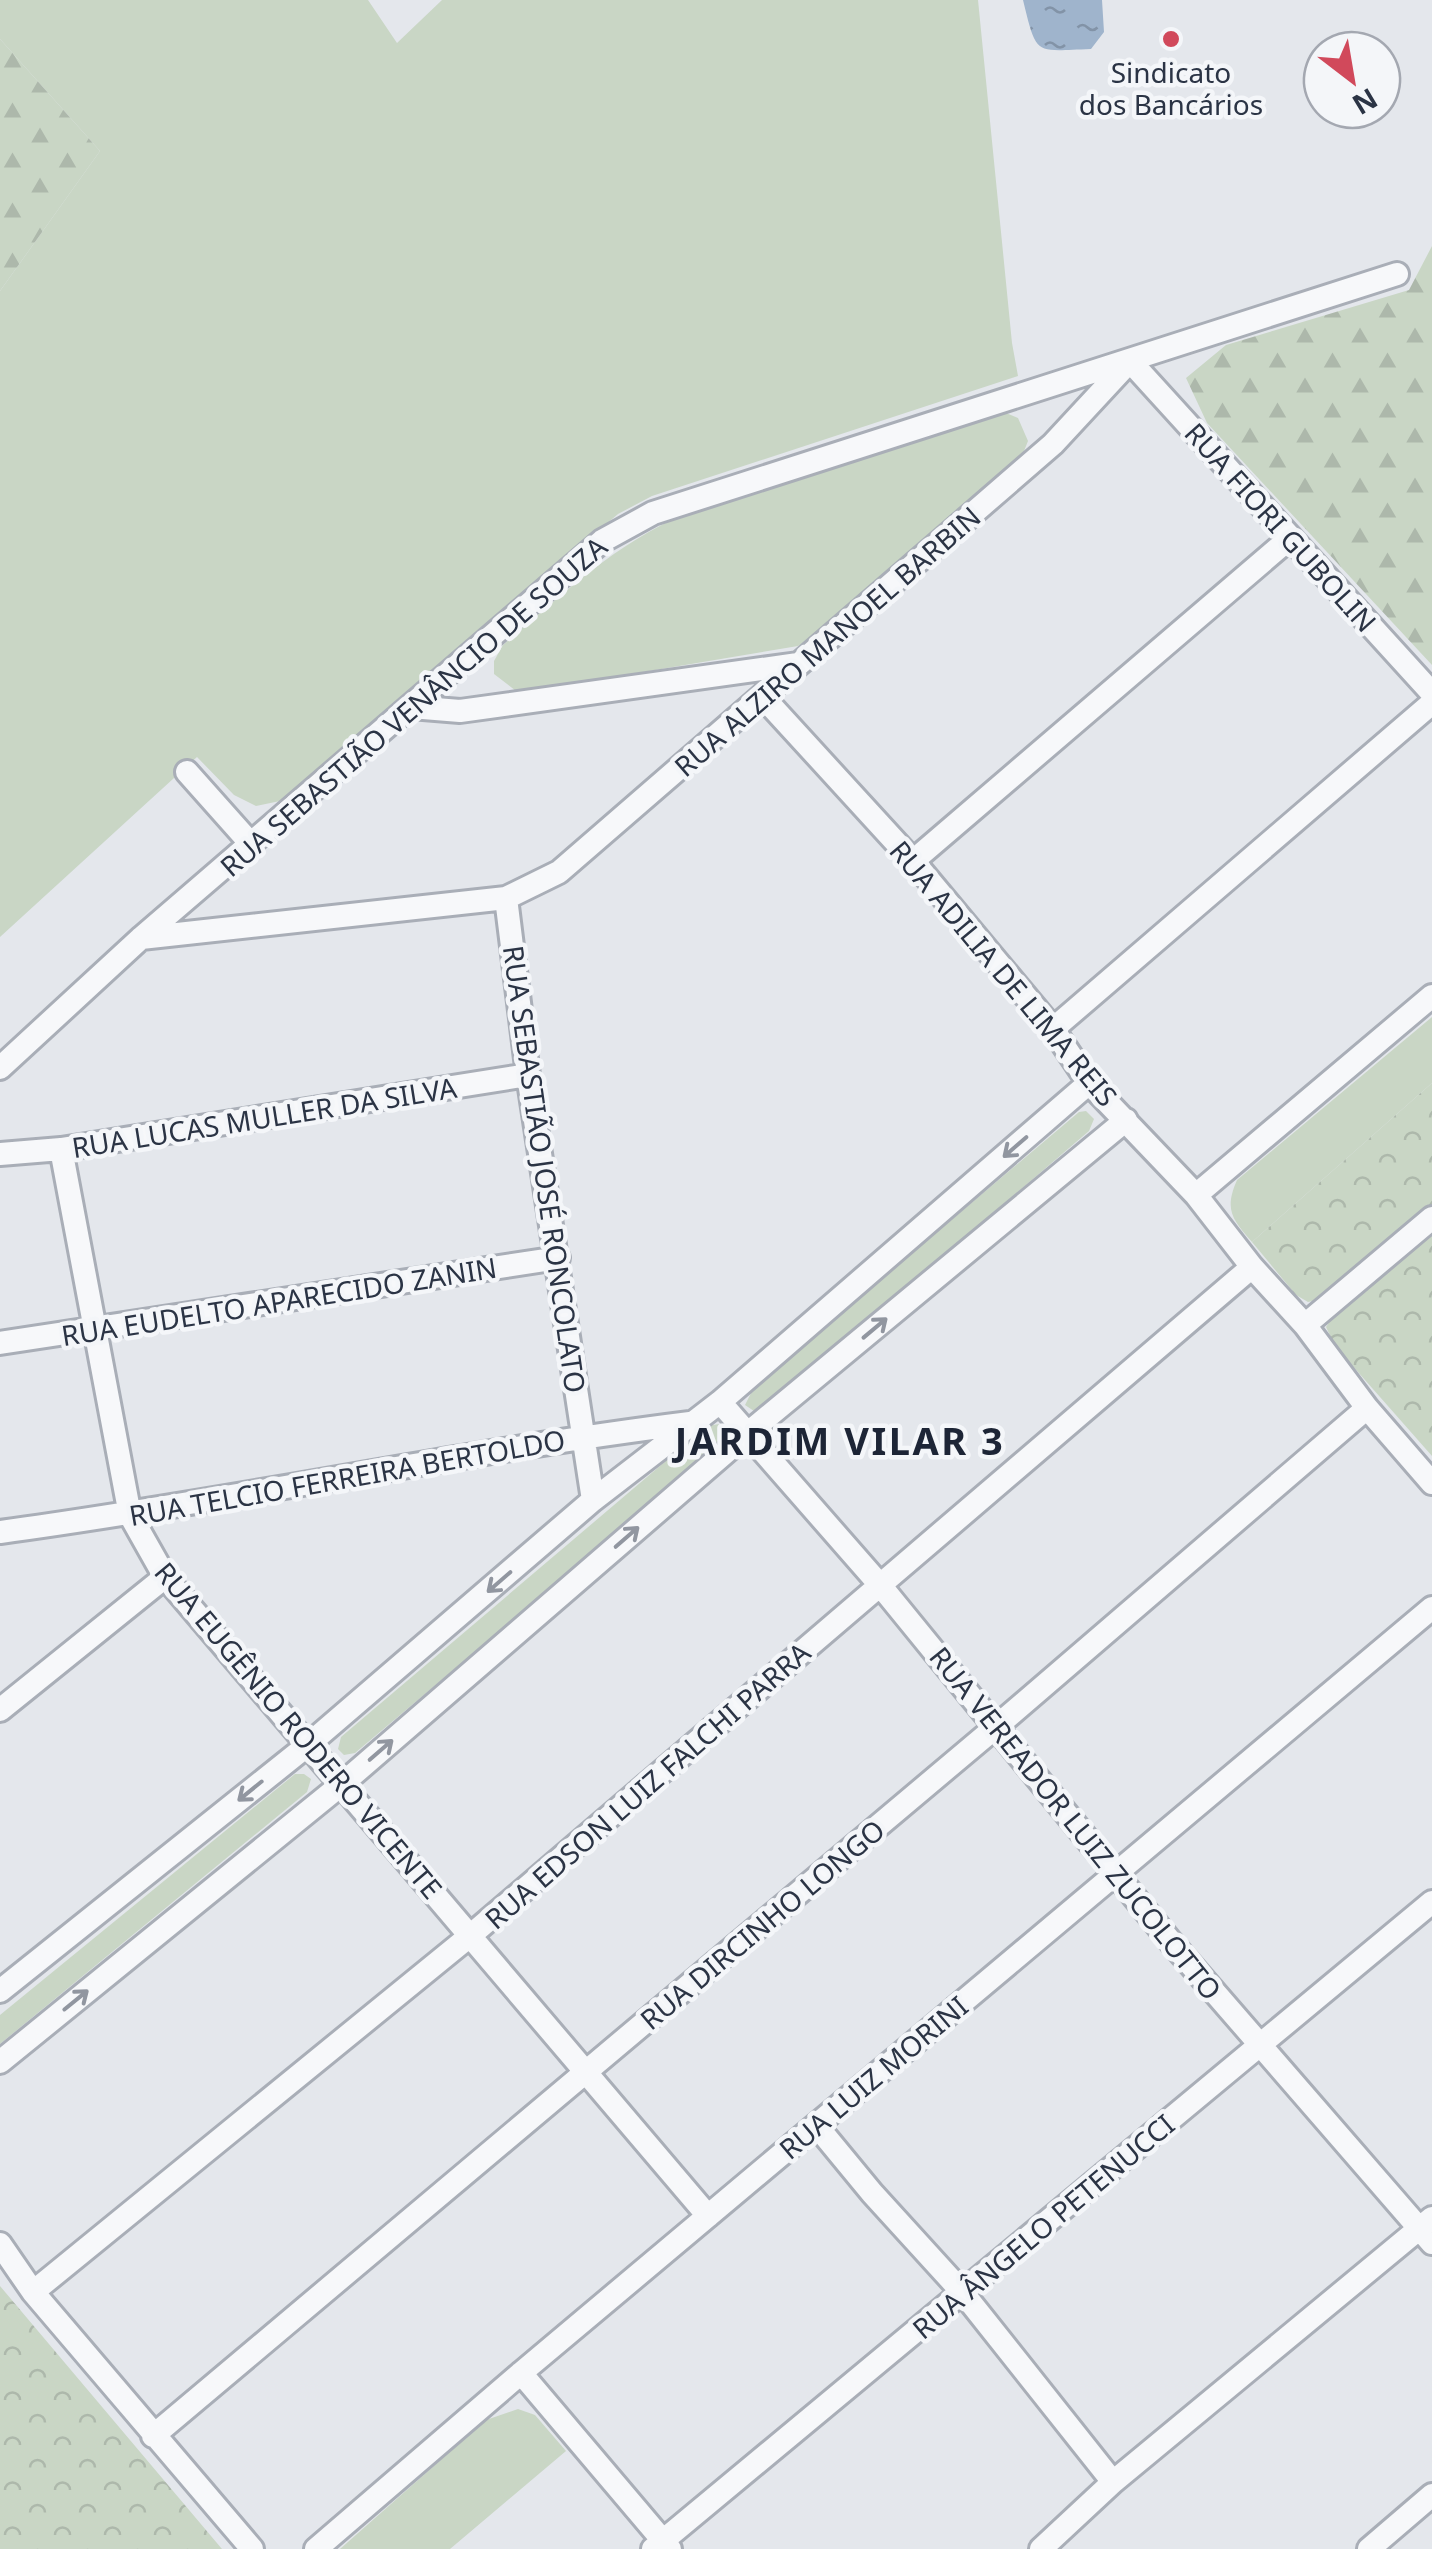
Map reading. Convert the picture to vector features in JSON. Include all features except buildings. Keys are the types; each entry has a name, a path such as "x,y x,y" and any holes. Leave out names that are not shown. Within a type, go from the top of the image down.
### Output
{"street":[{"name":"RUA SEBASTIÃO VENÂNCIO DE SOUZA","path":"0,1068 142,938 602,541 653,512 1397,274"},
{"name":"RUA FIORI GUBOLIN","path":"1130,361 1432,694"},
{"name":"RUA ALZIRO MANOEL BARBIN","path":"142,938 506,898 559,872 1054,444 1130,361"},
{"path":"914,861 1290,538"},
{"path":"412,707 460,711 798,664"},
{"name":"RUA ADILIA DE LIMA REIS","path":"763,698 914,861 1053,1029 1088,1083 1196,1196 1305,1325 1367,1408 1432,1482"},
{"path":"1053,1029 1432,703"},
{"path":"187,772 251,844"},
{"name":"RUA SEBASTIÃO JOSÉ RONCOLATO","path":"506,898 528,1075 593,1500"},
{"path":"1196,1196 1432,996"},
{"name":"RUA LUCAS MULLER DA SILVA","path":"0,1154 61,1149 528,1075"},
{"path":"0,1991 309,1744 593,1500 720,1402 1088,1083"},
{"path":"0,2062 342,1784 748,1434 1126,1120"},
{"name":"RUA EUGÊNIO RODERO VICENTE","path":"61,1149 130,1514 165,1576 708,2216"},
{"path":"1305,1325 1432,1218"},
{"name":"RUA EUDELTO APARECIDO ZANIN","path":"0,1343 558,1258"},
{"name":"RUA EDSON LUIZ FALCHI PARRA","path":"33,2292 472,1935 1252,1266"},
{"name":"RUA VEREADOR LUIZ ZUCOLOTTO","path":"720,1402 880,1586 1261,2046 1428,2230"},
{"name":"RUA DIRCINHO LONGO","path":"153,2436 1367,1408"},
{"name":"RUA TELCIO FERREIRA BERTOLDO","path":"0,1532 130,1514 584,1436 693,1422"},
{"path":"0,1710 165,1576"},
{"name":"RUA LUIZ MORINI","path":"316,2549 1432,1608"},
{"name":"RUA ÂNGELO PETENUCCI","path":"662,2546 1432,1902"},
{"path":"816,2125 872,2194 963,2294 1114,2482"},
{"path":"1040,2549 1114,2482 1428,2230"},
{"path":"0,2244 33,2292 252,2549"},
{"path":"521,2373 662,2546"},
{"path":"1369,2549 1432,2495"}],"green space":[{"path":"0,0 368,0 397,43 442,0 978,0 1018,376 652,496 618,514 280,801 256,806 234,795 197,757 0,937 0,291 100,151 0,39"},
{"path":"0,39 100,151 0,291"},
{"path":"1432,246 1432,665 1207,423 1186,378 1226,345 1409,290"},
{"path":"1006,413 1018,418 1028,441 1022,456 798,646 542,689 516,691 494,674 494,661 503,645 590,572 659,526 685,514 989,415"},
{"path":"1432,1017 1432,1083 1252,1242 1232,1214 1231,1199 1237,1180"},
{"path":"1432,1083 1432,1207 1326,1298 1308,1302 1296,1295 1252,1242"},
{"path":"1086,1111 1094,1119 1089,1131 768,1406 754,1411 745,1405 754,1387 1079,1112"},
{"path":"1432,1232 1432,1456 1335,1346 1326,1327 1337,1311"},
{"path":"719,1424 724,1428 721,1444 355,1753 344,1755 338,1749 341,1737 707,1426"},
{"path":"295,1774 311,1779 307,1792 0,2044 0,2015"},
{"path":"0,2286 222,2549 0,2549"},
{"path":"518,2409 535,2415 566,2451 450,2549 340,2549 486,2420"}],"water":[{"path":"1023,0 1102,0 1104,32 1091,49 1041,47 1032,32"}],"place":[{"name":"Sindicato dos Bancários","path":"1171,39"}],"district":[{"name":"JARDIM VILAR 3","path":"840,1440"}]}
